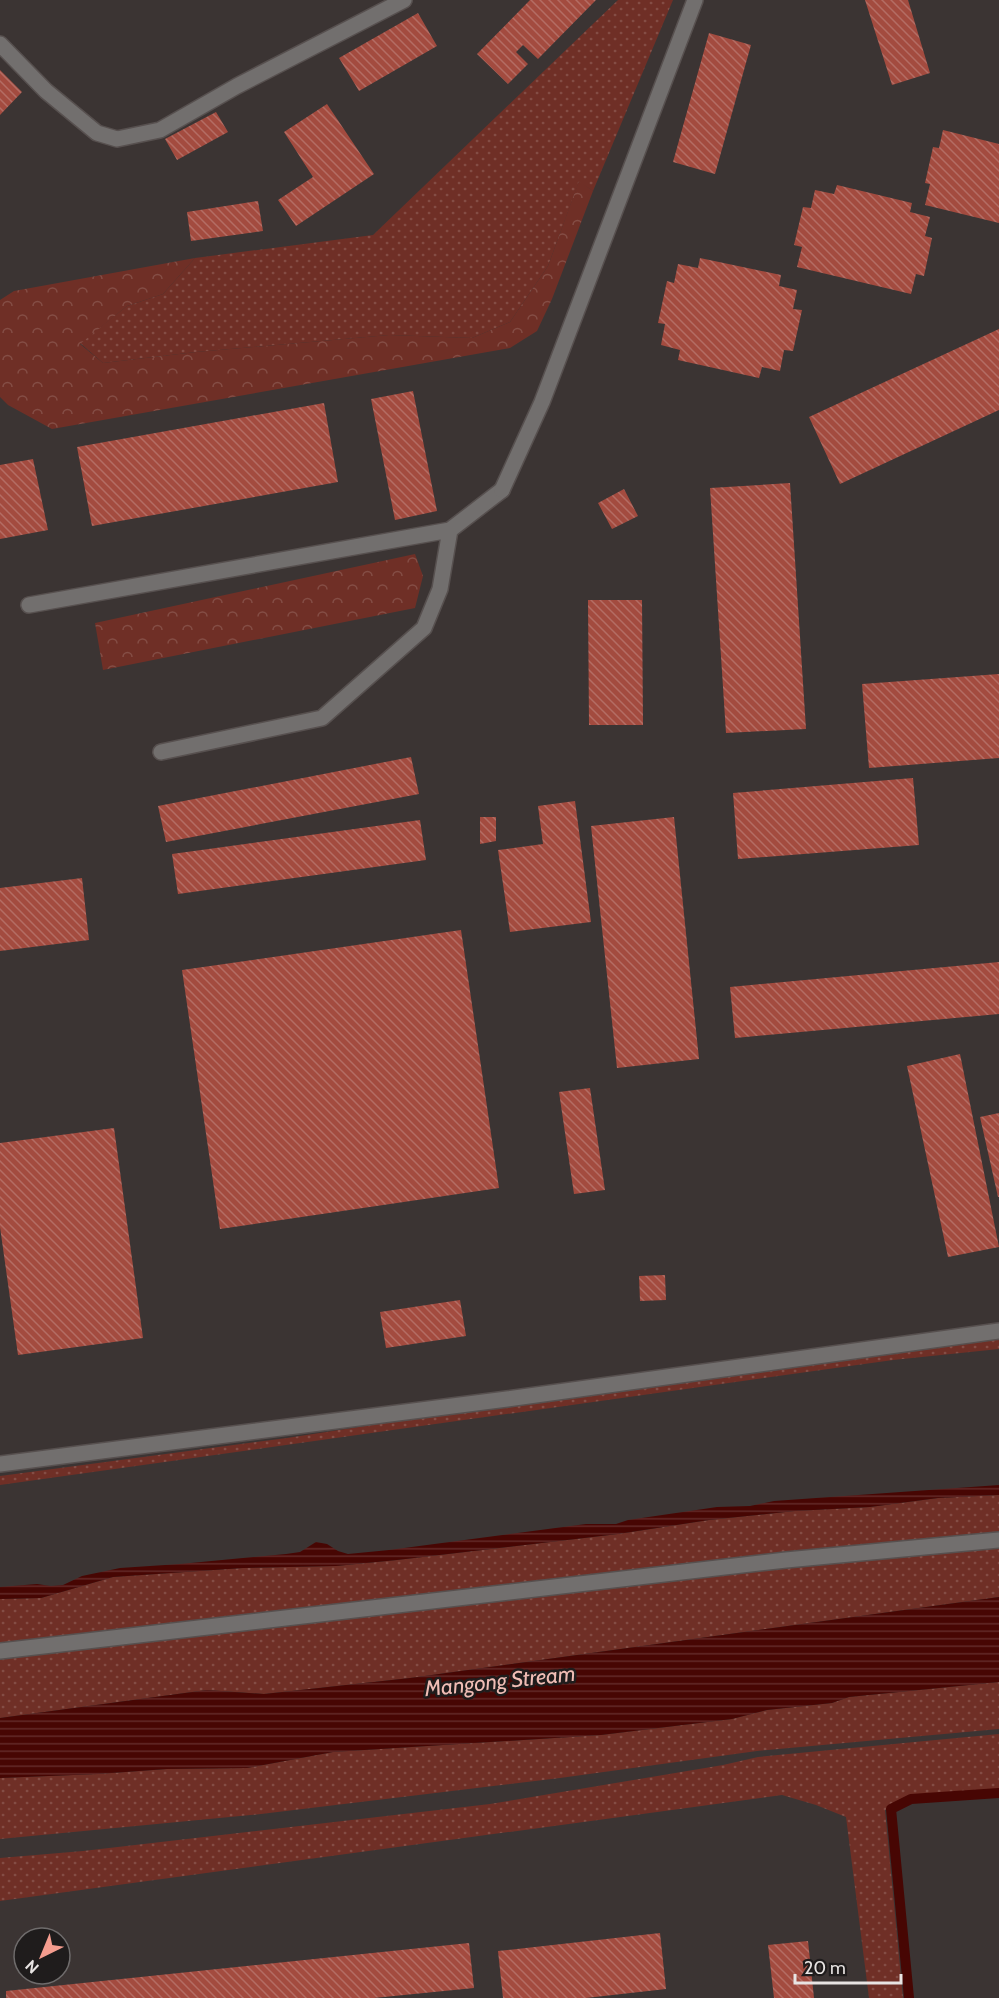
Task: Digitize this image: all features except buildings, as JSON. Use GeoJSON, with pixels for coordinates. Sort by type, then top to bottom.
{"type":"FeatureCollection","features":[{"type":"Feature","properties":{"kind":"street"},"geometry":{"type":"LineString","coordinates":[[0,44],[46,91],[97,133],[117,139],[160,129],[237,86],[404,0]]}},
{"type":"Feature","properties":{"kind":"street"},"geometry":{"type":"LineString","coordinates":[[29,605],[450,530],[502,490],[542,402],[695,0]]}},
{"type":"Feature","properties":{"kind":"street"},"geometry":{"type":"LineString","coordinates":[[161,752],[322,718],[424,628],[440,589],[450,530]]}},
{"type":"Feature","properties":{"kind":"street"},"geometry":{"type":"LineString","coordinates":[[0,1464],[507,1399],[999,1331]]}},
{"type":"Feature","properties":{"kind":"street"},"geometry":{"type":"LineString","coordinates":[[0,1651],[786,1560],[999,1540]]}},
{"type":"Feature","properties":{"kind":"green space"},"geometry":{"type":"Polygon","coordinates":[[[618,0],[673,0],[593,191],[579,182],[548,266],[510,322],[472,338],[389,335],[196,352],[103,363],[80,343],[127,306],[163,294],[195,258],[373,235],[618,0]]]}},
{"type":"Feature","properties":{"kind":"green space"},"geometry":{"type":"Polygon","coordinates":[[[579,181],[593,191],[552,299],[537,331],[510,348],[52,429],[8,405],[0,397],[0,300],[14,291],[195,258],[163,294],[127,306],[80,344],[103,363],[196,352],[389,335],[472,338],[510,322],[548,266],[579,181]]]}},
{"type":"Feature","properties":{"kind":"green space"},"geometry":{"type":"Polygon","coordinates":[[[415,554],[423,576],[415,608],[103,670],[95,623],[415,554]]]}},
{"type":"Feature","properties":{"kind":"green space"},"geometry":{"type":"Polygon","coordinates":[[[999,1339],[999,1349],[893,1360],[0,1485],[0,1476],[999,1339]]]}},
{"type":"Feature","properties":{"kind":"green space"},"geometry":{"type":"Polygon","coordinates":[[[999,1495],[999,1535],[0,1646],[0,1599],[41,1598],[113,1577],[243,1568],[336,1566],[618,1534],[709,1520],[795,1511],[870,1507],[938,1498],[999,1495]]]}},
{"type":"Feature","properties":{"kind":"green space"},"geometry":{"type":"Polygon","coordinates":[[[999,1542],[999,1597],[410,1678],[264,1694],[207,1690],[0,1718],[0,1657],[999,1542]]]}},
{"type":"Feature","properties":{"kind":"green space"},"geometry":{"type":"Polygon","coordinates":[[[999,1682],[999,1729],[757,1751],[560,1778],[261,1814],[0,1839],[0,1778],[167,1769],[247,1768],[333,1752],[601,1735],[732,1719],[767,1710],[832,1703],[849,1697],[999,1682]]]}},
{"type":"Feature","properties":{"kind":"green space"},"geometry":{"type":"Polygon","coordinates":[[[999,1734],[999,1789],[914,1795],[885,1810],[903,1998],[869,1998],[846,1817],[782,1795],[0,1901],[0,1858],[83,1851],[490,1804],[723,1765],[758,1757],[999,1734]]]}},
{"type":"Feature","properties":{"kind":"water"},"geometry":{"type":"Polygon","coordinates":[[[999,1485],[999,1495],[938,1498],[870,1507],[795,1511],[709,1520],[618,1534],[336,1566],[243,1568],[113,1577],[41,1598],[0,1599],[0,1587],[37,1584],[63,1585],[82,1576],[120,1568],[286,1554],[300,1552],[316,1542],[327,1544],[348,1554],[586,1524],[616,1524],[628,1520],[717,1507],[999,1485]]]}},
{"type":"Feature","properties":{"kind":"water","name":"Mangong Stream"},"geometry":{"type":"Polygon","coordinates":[[[999,1597],[999,1682],[849,1697],[832,1703],[767,1710],[732,1719],[601,1735],[333,1752],[247,1768],[167,1769],[0,1778],[0,1718],[207,1690],[264,1694],[410,1678],[999,1597]]]}},
{"type":"Feature","properties":{"kind":"waterway"},"geometry":{"type":"LineString","coordinates":[[909,1998],[891,1809],[911,1799],[999,1793]]}}]}
